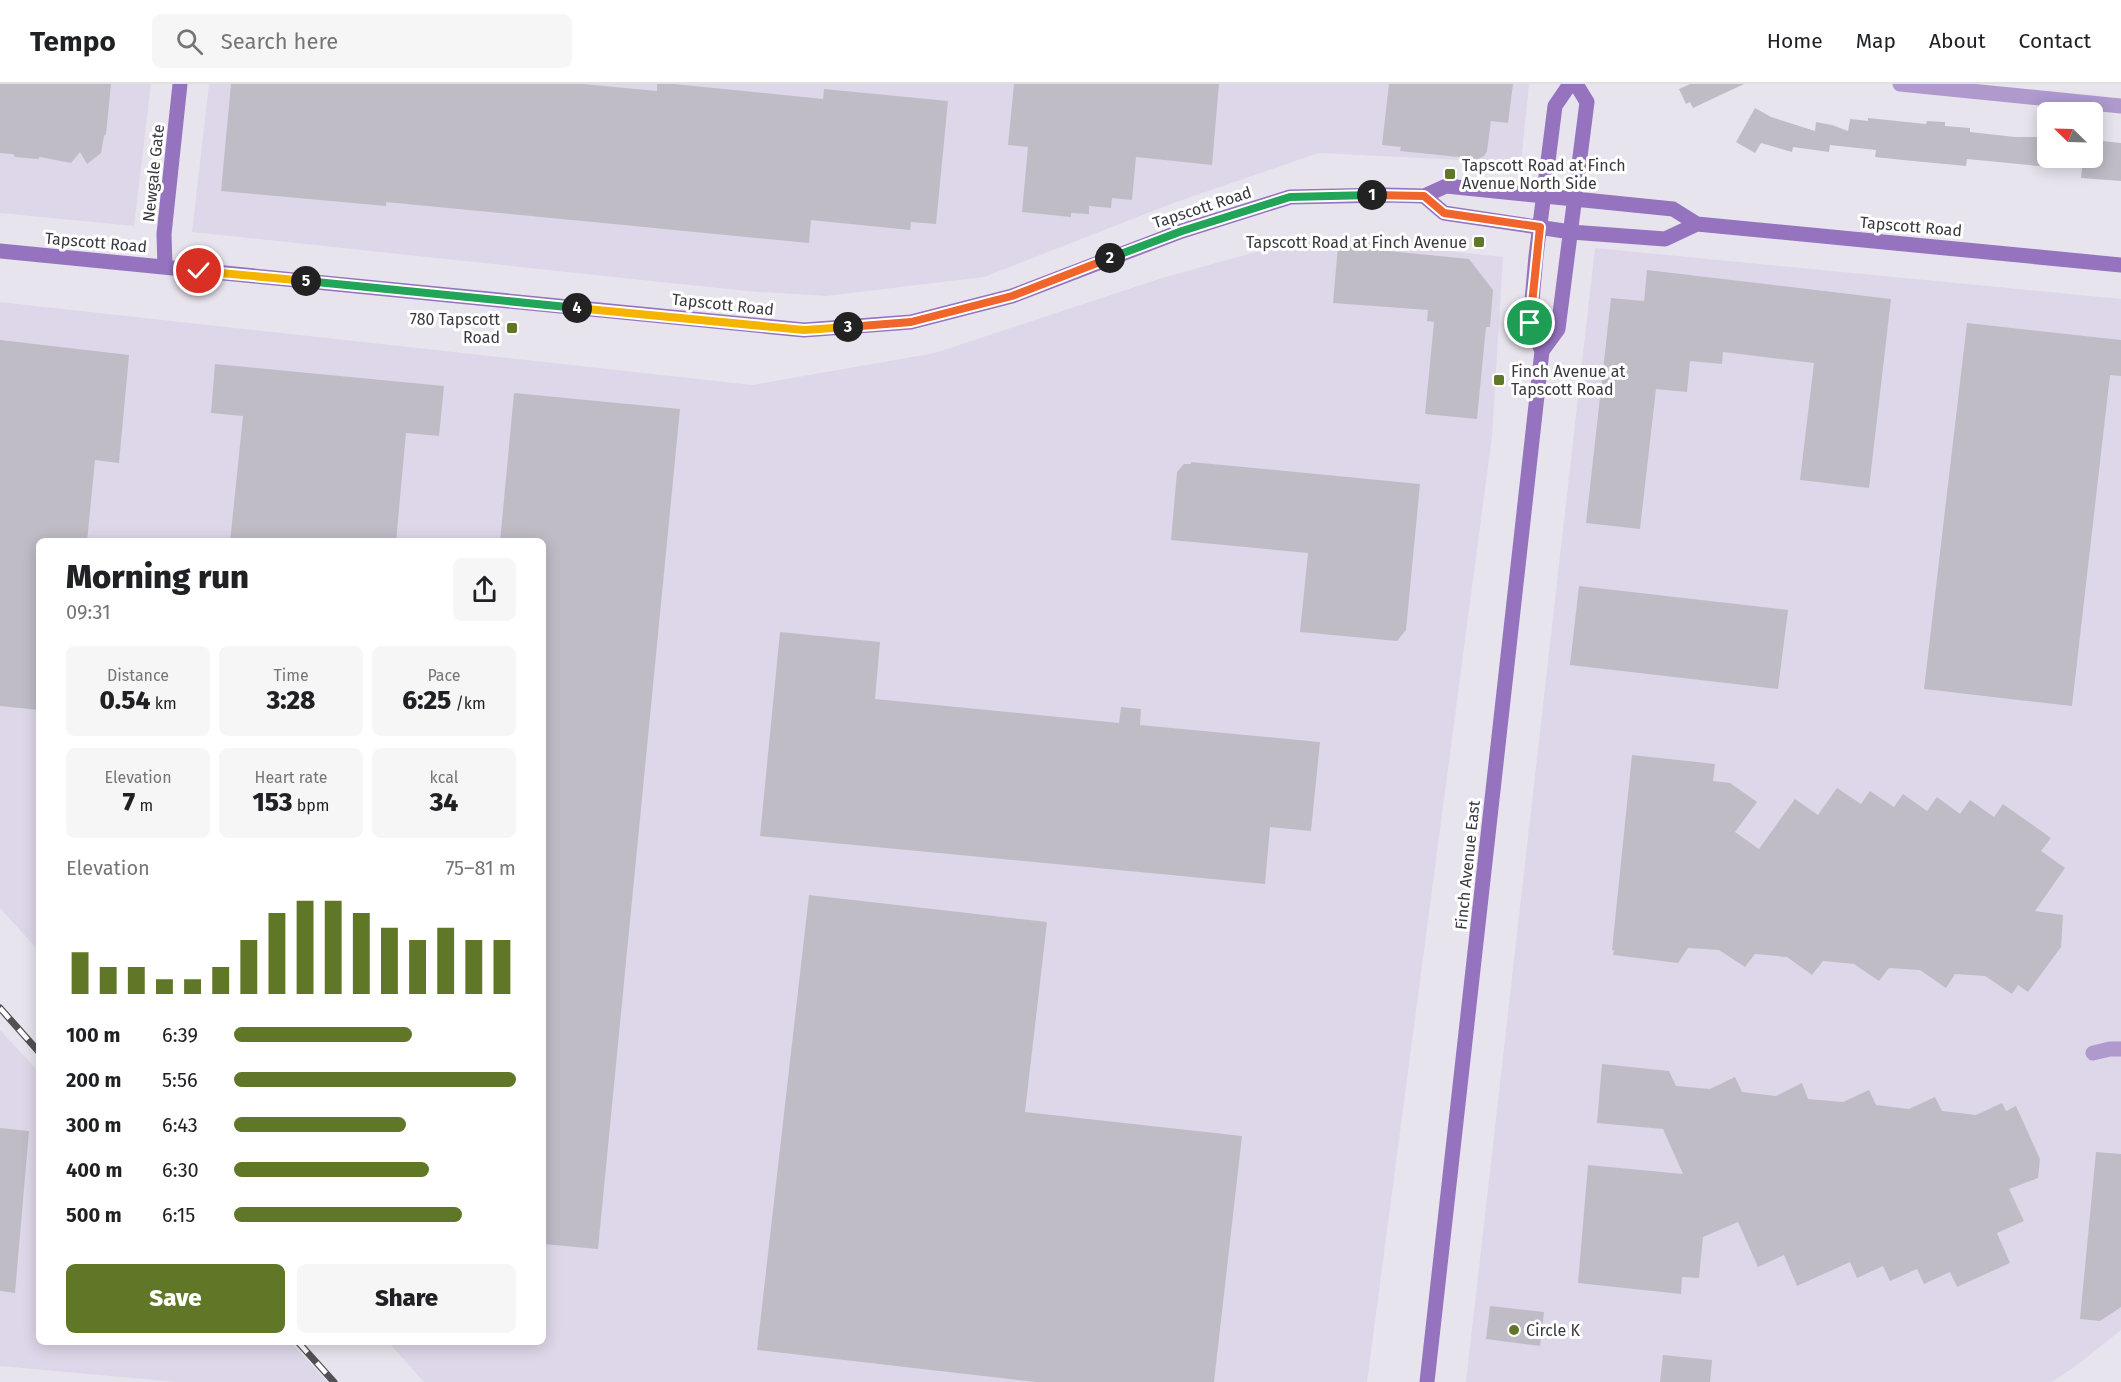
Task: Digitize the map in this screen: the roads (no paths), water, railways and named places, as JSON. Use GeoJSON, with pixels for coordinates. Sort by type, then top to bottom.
{"type":"FeatureCollection","features":[{"type":"Feature","properties":{"kind":"street","name":"Newgale Gate"},"geometry":{"type":"LineString","coordinates":[[165,267],[164,234],[180,84]]}},
{"type":"Feature","properties":{"kind":"street","name":"Finch Avenue East"},"geometry":{"type":"LineString","coordinates":[[1542,351],[1530,323],[1540,227],[1555,106],[1570,84]]}},
{"type":"Feature","properties":{"kind":"street","name":"Finch Avenue East"},"geometry":{"type":"LineString","coordinates":[[1426,1382],[1542,351],[1558,329],[1587,102],[1576,84]]}},
{"type":"Feature","properties":{"kind":"street"},"geometry":{"type":"LineString","coordinates":[[1900,84],[2121,106]]}},
{"type":"Feature","properties":{"kind":"street","name":"Tapscott Road"},"geometry":{"type":"LineString","coordinates":[[0,251],[804,330],[911,322],[1012,296],[1182,231],[1290,197],[1424,196],[1446,186],[1673,209],[1697,224],[2121,265]]}},
{"type":"Feature","properties":{"kind":"street","name":"Tapscott Road"},"geometry":{"type":"LineString","coordinates":[[1424,196],[1444,213],[1571,232],[1665,238],[1697,224]]}},
{"type":"Feature","properties":{"kind":"street"},"geometry":{"type":"LineString","coordinates":[[2093,1053],[2121,1049]]}},
{"type":"Feature","properties":{"kind":"railway"},"geometry":{"type":"LineString","coordinates":[[0,1008],[36,1049]]}},
{"type":"Feature","properties":{"kind":"railway"},"geometry":{"type":"LineString","coordinates":[[301,1345],[334,1382]]}},
{"type":"Feature","properties":{"kind":"place","name":"Tapscott Road at Finch Avenue North Side"},"geometry":{"type":"Point","coordinates":[1450,174]}},
{"type":"Feature","properties":{"kind":"place","name":"Tapscott Road at Finch Avenue"},"geometry":{"type":"Point","coordinates":[1479,242]}},
{"type":"Feature","properties":{"kind":"place","name":"780 Tapscott Road"},"geometry":{"type":"Point","coordinates":[512,328]}},
{"type":"Feature","properties":{"kind":"place","name":"Finch Avenue at Tapscott Road"},"geometry":{"type":"Point","coordinates":[1499,380]}},
{"type":"Feature","properties":{"kind":"place","name":"Circle K"},"geometry":{"type":"Point","coordinates":[1514,1330]}}]}
